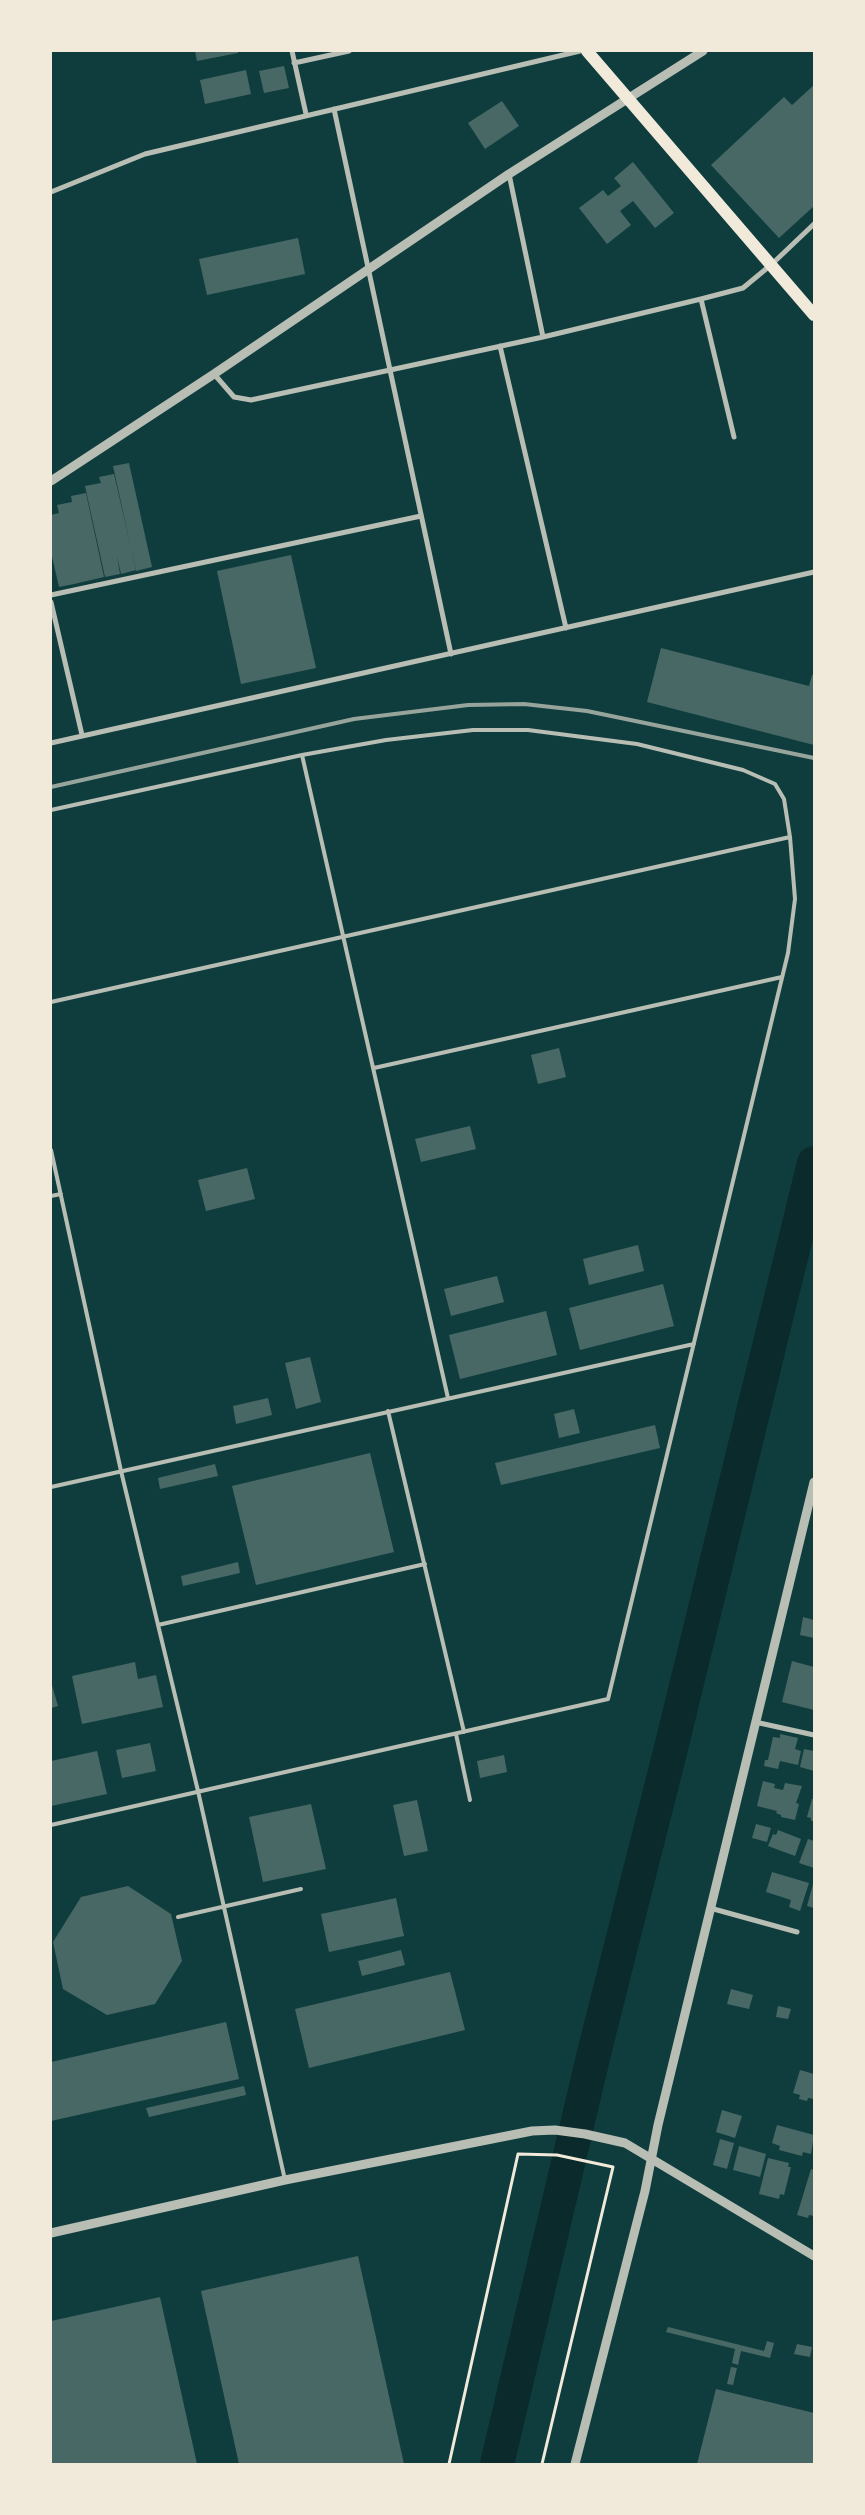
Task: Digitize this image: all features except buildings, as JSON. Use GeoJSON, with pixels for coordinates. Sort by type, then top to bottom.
{"type":"FeatureCollection","features":[{"type":"Feature","properties":{"kind":"main road"},"geometry":{"type":"LineString","coordinates":[[587,51],[814,315]]}},
{"type":"Feature","properties":{"kind":"street"},"geometry":{"type":"LineString","coordinates":[[292,51],[306,114]]}},
{"type":"Feature","properties":{"kind":"street"},"geometry":{"type":"LineString","coordinates":[[294,63],[349,51]]}},
{"type":"Feature","properties":{"kind":"street"},"geometry":{"type":"LineString","coordinates":[[51,192],[145,154],[306,114],[580,51]]}},
{"type":"Feature","properties":{"kind":"street"},"geometry":{"type":"LineString","coordinates":[[51,481],[214,374],[509,174],[627,97],[703,51]]}},
{"type":"Feature","properties":{"kind":"street"},"geometry":{"type":"LineString","coordinates":[[334,109],[451,654]]}},
{"type":"Feature","properties":{"kind":"street"},"geometry":{"type":"LineString","coordinates":[[509,174],[543,337]]}},
{"type":"Feature","properties":{"kind":"street"},"geometry":{"type":"LineString","coordinates":[[214,374],[234,397],[251,400],[543,337],[702,299],[743,288],[772,264],[814,224]]}},
{"type":"Feature","properties":{"kind":"street"},"geometry":{"type":"LineString","coordinates":[[702,299],[734,437]]}},
{"type":"Feature","properties":{"kind":"street"},"geometry":{"type":"LineString","coordinates":[[500,346],[566,628]]}},
{"type":"Feature","properties":{"kind":"street"},"geometry":{"type":"LineString","coordinates":[[51,595],[422,516]]}},
{"type":"Feature","properties":{"kind":"street"},"geometry":{"type":"LineString","coordinates":[[51,743],[814,572]]}},
{"type":"Feature","properties":{"kind":"street"},"geometry":{"type":"LineString","coordinates":[[51,602],[82,736]]}},
{"type":"Feature","properties":{"kind":"street"},"geometry":{"type":"LineString","coordinates":[[575,2464],[651,2159],[814,1482]]}},
{"type":"Feature","properties":{"kind":"street"},"geometry":{"type":"LineString","coordinates":[[755,1722],[814,1735]]}},
{"type":"Feature","properties":{"kind":"street"},"geometry":{"type":"LineString","coordinates":[[710,1908],[797,1932]]}},
{"type":"Feature","properties":{"kind":"street"},"geometry":{"type":"LineString","coordinates":[[51,2233],[285,2180],[532,2131],[555,2130],[625,2143],[814,2256]]}},
{"type":"Feature","properties":{"kind":"lane"},"geometry":{"type":"LineString","coordinates":[[51,810],[302,755],[386,740],[473,730],[528,730],[637,744],[743,770],[775,784],[784,799],[790,838],[795,899],[788,953],[608,1699],[51,1825]]}},
{"type":"Feature","properties":{"kind":"lane"},"geometry":{"type":"LineString","coordinates":[[302,755],[342,939],[374,1068],[448,1398]]}},
{"type":"Feature","properties":{"kind":"lane"},"geometry":{"type":"LineString","coordinates":[[51,1002],[342,939],[790,838]]}},
{"type":"Feature","properties":{"kind":"lane"},"geometry":{"type":"LineString","coordinates":[[374,1068],[782,977]]}},
{"type":"Feature","properties":{"kind":"lane"},"geometry":{"type":"LineString","coordinates":[[51,1150],[121,1472],[198,1791],[285,2180]]}},
{"type":"Feature","properties":{"kind":"lane"},"geometry":{"type":"LineString","coordinates":[[51,1196],[61,1194]]}},
{"type":"Feature","properties":{"kind":"lane"},"geometry":{"type":"LineString","coordinates":[[51,1487],[694,1344]]}},
{"type":"Feature","properties":{"kind":"lane"},"geometry":{"type":"LineString","coordinates":[[388,1411],[464,1732]]}},
{"type":"Feature","properties":{"kind":"lane"},"geometry":{"type":"LineString","coordinates":[[158,1625],[425,1564]]}},
{"type":"Feature","properties":{"kind":"lane"},"geometry":{"type":"LineString","coordinates":[[456,1734],[470,1800]]}},
{"type":"Feature","properties":{"kind":"lane"},"geometry":{"type":"LineString","coordinates":[[178,1917],[301,1889]]}},
{"type":"Feature","properties":{"kind":"path"},"geometry":{"type":"LineString","coordinates":[[449,2464],[518,2154],[557,2155],[613,2167],[542,2464]]}},
{"type":"Feature","properties":{"kind":"waterway"},"geometry":{"type":"LineString","coordinates":[[497,2464],[595,2049],[671,1748],[814,1163]]}},
{"type":"Feature","properties":{"kind":"railway"},"geometry":{"type":"LineString","coordinates":[[51,787],[354,719],[468,705],[524,704],[587,711],[814,758]]}}]}
